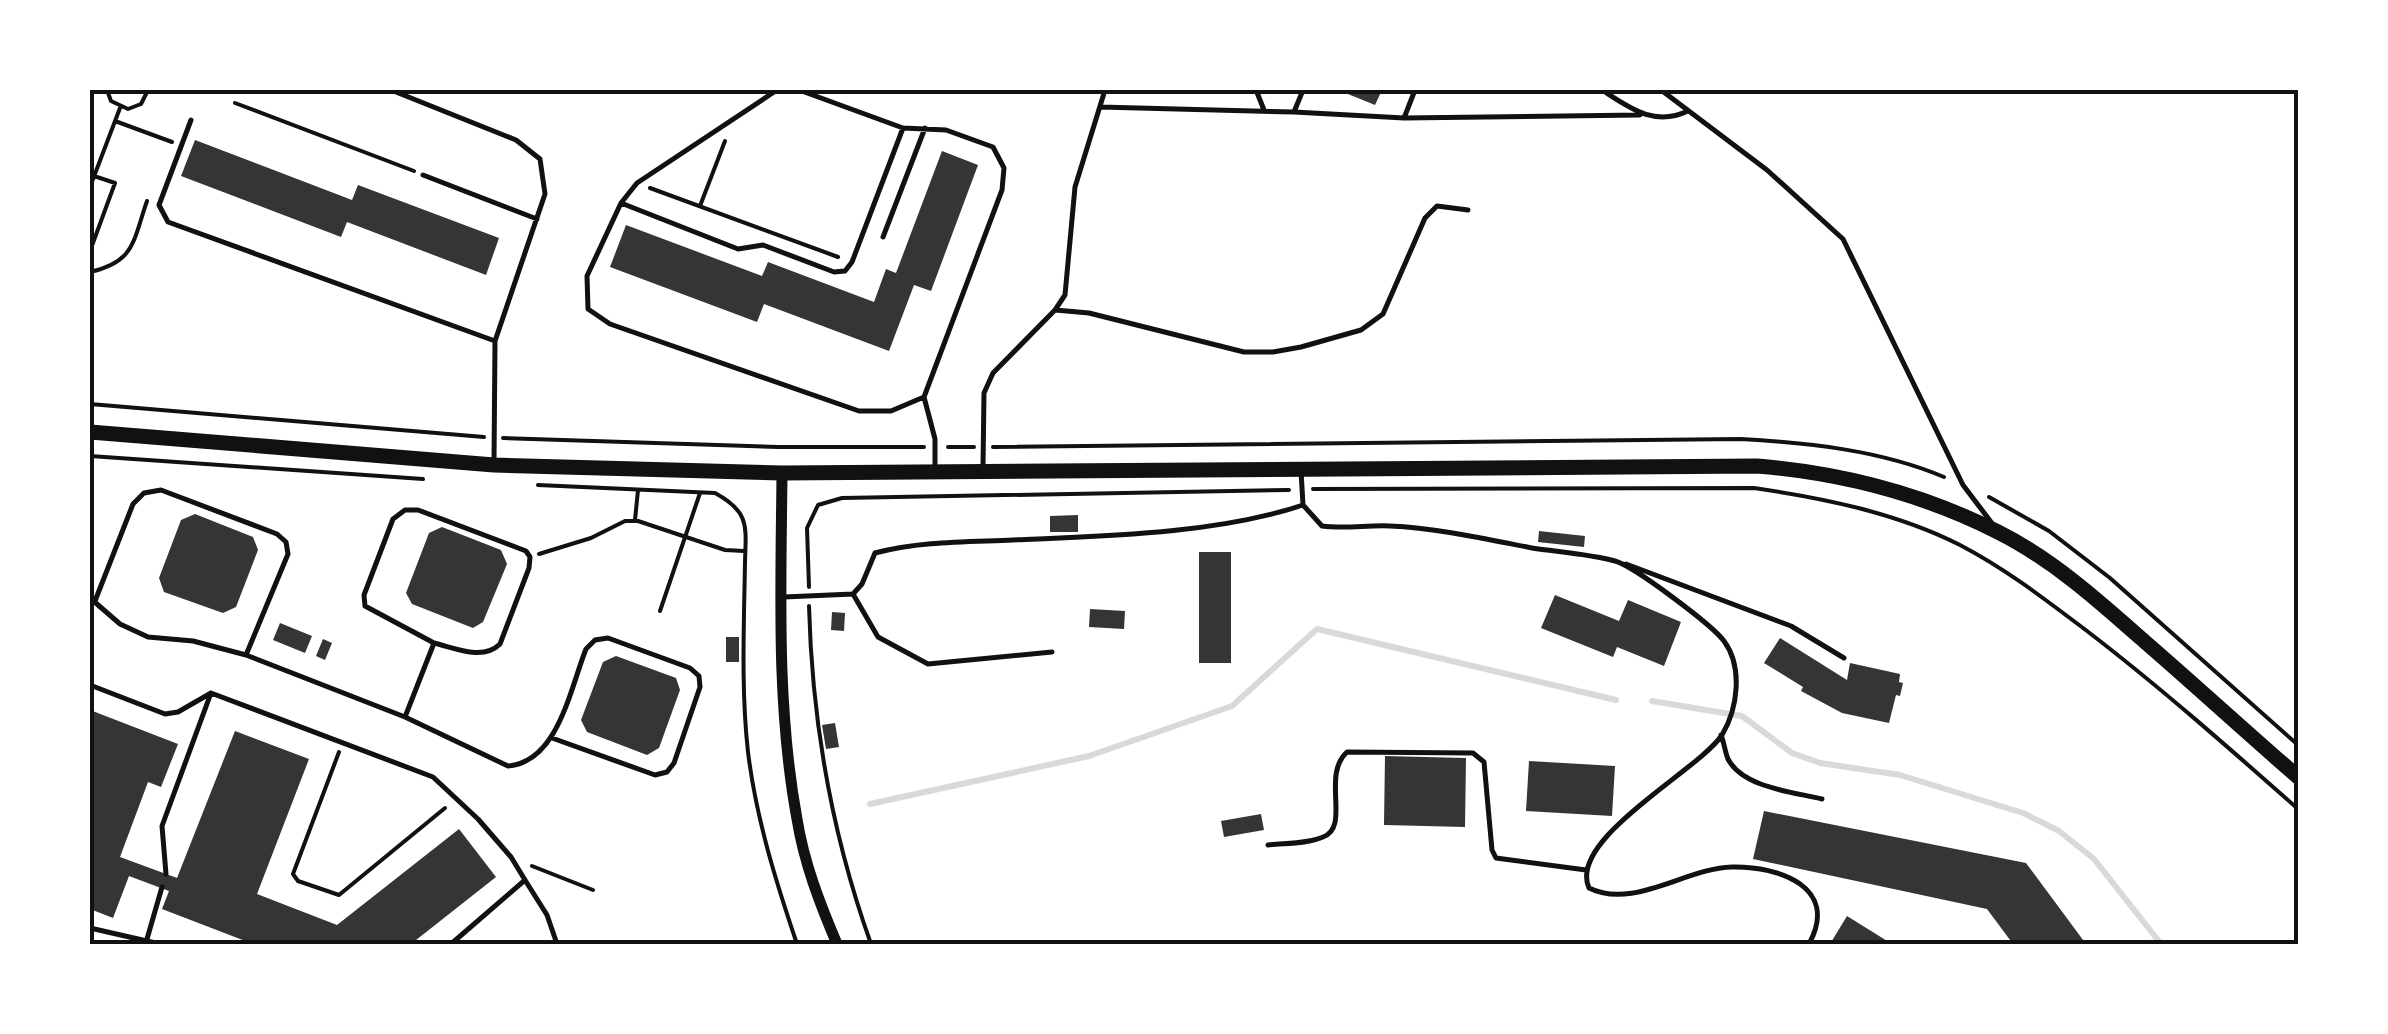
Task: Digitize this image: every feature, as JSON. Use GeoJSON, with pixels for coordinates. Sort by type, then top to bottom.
{"type":"FeatureCollection","features":[{"type":"Feature","properties":{"kind":"main road"},"geometry":{"type":"LineString","coordinates":[[90,432],[494,466],[782,472],[1757,466],[1821,471],[1914,495],[1998,532],[2042,558],[2095,598],[2298,777]]}},
{"type":"Feature","properties":{"kind":"street"},"geometry":{"type":"LineString","coordinates":[[782,472],[782,692],[796,820],[814,890],[837,944]]}},
{"type":"Feature","properties":{"kind":"lane"},"geometry":{"type":"LineString","coordinates":[[391,90],[516,140],[540,159],[545,194],[495,341],[494,466]]}},
{"type":"Feature","properties":{"kind":"lane"},"geometry":{"type":"LineString","coordinates":[[777,90],[637,184],[622,203],[587,276],[588,309],[610,324],[859,411],[891,411],[924,397]]}},
{"type":"Feature","properties":{"kind":"lane"},"geometry":{"type":"LineString","coordinates":[[799,90],[902,128],[946,130],[992,147],[1004,168],[1002,190],[924,397],[935,439],[935,470]]}},
{"type":"Feature","properties":{"kind":"lane"},"geometry":{"type":"LineString","coordinates":[[983,469],[984,392],[993,373],[1065,296],[1076,187],[1105,90]]}},
{"type":"Feature","properties":{"kind":"lane"},"geometry":{"type":"LineString","coordinates":[[1256,90],[1264,110]]}},
{"type":"Feature","properties":{"kind":"lane"},"geometry":{"type":"LineString","coordinates":[[1294,112],[1303,90]]}},
{"type":"Feature","properties":{"kind":"lane"},"geometry":{"type":"LineString","coordinates":[[1404,118],[1415,90]]}},
{"type":"Feature","properties":{"kind":"lane"},"geometry":{"type":"LineString","coordinates":[[1602,90],[1640,115]]}},
{"type":"Feature","properties":{"kind":"lane"},"geometry":{"type":"LineString","coordinates":[[1661,90],[1767,170],[1843,239],[1964,485],[1998,532]]}},
{"type":"Feature","properties":{"kind":"lane"},"geometry":{"type":"LineString","coordinates":[[1100,107],[1404,118],[1662,118],[1688,110]]}},
{"type":"Feature","properties":{"kind":"lane"},"geometry":{"type":"LineString","coordinates":[[191,120],[159,205],[168,222],[495,341]]}},
{"type":"Feature","properties":{"kind":"lane"},"geometry":{"type":"LineString","coordinates":[[622,203],[738,249],[764,245],[834,272],[845,271],[852,262],[902,128]]}},
{"type":"Feature","properties":{"kind":"lane"},"geometry":{"type":"LineString","coordinates":[[884,237],[924,128]]}},
{"type":"Feature","properties":{"kind":"lane"},"geometry":{"type":"LineString","coordinates":[[424,174],[536,219]]}},
{"type":"Feature","properties":{"kind":"lane"},"geometry":{"type":"LineString","coordinates":[[1055,310],[1089,313],[1244,352],[1301,347],[1361,330],[1383,314],[1425,218],[1437,206],[1468,210]]}},
{"type":"Feature","properties":{"kind":"lane"},"geometry":{"type":"LineString","coordinates":[[1301,468],[1303,505],[1322,526],[1408,528],[1618,561],[1791,626],[1844,658]]}},
{"type":"Feature","properties":{"kind":"lane"},"geometry":{"type":"LineString","coordinates":[[246,655],[288,554],[286,542],[277,534],[161,490],[144,493],[133,504],[92,600],[120,624],[148,637],[193,641],[246,655],[406,717],[508,766],[526,765],[552,738],[586,649],[596,640],[608,638],[690,668],[699,676],[700,687],[674,764],[666,772],[655,775],[552,738]]}},
{"type":"Feature","properties":{"kind":"lane"},"geometry":{"type":"LineString","coordinates":[[781,598],[853,594],[862,584],[875,553],[905,545],[1087,537],[1234,522],[1303,505]]}},
{"type":"Feature","properties":{"kind":"lane"},"geometry":{"type":"LineString","coordinates":[[418,510],[522,548],[530,557],[530,568],[498,647],[483,654],[434,643],[368,610],[363,601],[393,519],[418,510]]}},
{"type":"Feature","properties":{"kind":"lane"},"geometry":{"type":"LineString","coordinates":[[1618,561],[1706,623],[1726,643],[1736,670],[1736,698],[1722,735],[1636,806],[1590,856],[1586,870],[1589,888],[1602,894],[1640,891],[1731,866],[1799,880],[1814,896],[1819,909],[1810,944]]}},
{"type":"Feature","properties":{"kind":"lane"},"geometry":{"type":"LineString","coordinates":[[853,594],[878,637],[928,664],[1052,652]]}},
{"type":"Feature","properties":{"kind":"lane"},"geometry":{"type":"LineString","coordinates":[[406,717],[434,643]]}},
{"type":"Feature","properties":{"kind":"lane"},"geometry":{"type":"LineString","coordinates":[[90,684],[165,714],[178,712],[196,698],[211,693],[433,777],[458,797],[510,857],[546,915],[557,944]]}},
{"type":"Feature","properties":{"kind":"lane"},"geometry":{"type":"LineString","coordinates":[[166,874],[162,826],[211,693]]}},
{"type":"Feature","properties":{"kind":"lane"},"geometry":{"type":"LineString","coordinates":[[1722,735],[1729,761],[1747,776],[1762,784],[1822,799]]}},
{"type":"Feature","properties":{"kind":"lane"},"geometry":{"type":"LineString","coordinates":[[1268,844],[1322,838],[1332,832],[1336,822],[1335,770],[1338,760],[1347,752],[1473,753],[1484,762],[1496,858],[1586,870]]}},
{"type":"Feature","properties":{"kind":"lane"},"geometry":{"type":"LineString","coordinates":[[451,944],[524,880]]}},
{"type":"Feature","properties":{"kind":"lane"},"geometry":{"type":"LineString","coordinates":[[147,939],[162,888]]}},
{"type":"Feature","properties":{"kind":"lane"},"geometry":{"type":"LineString","coordinates":[[90,928],[102,934],[160,944]]}},
{"type":"Feature","properties":{"kind":"path"},"geometry":{"type":"LineString","coordinates":[[107,90],[111,101],[128,109],[141,104],[148,90]]}},
{"type":"Feature","properties":{"kind":"path"},"geometry":{"type":"LineString","coordinates":[[235,103],[424,174]]}},
{"type":"Feature","properties":{"kind":"path"},"geometry":{"type":"LineString","coordinates":[[90,187],[120,108]]}},
{"type":"Feature","properties":{"kind":"path"},"geometry":{"type":"LineString","coordinates":[[700,206],[733,117]]}},
{"type":"Feature","properties":{"kind":"path"},"geometry":{"type":"LineString","coordinates":[[115,121],[181,146]]}},
{"type":"Feature","properties":{"kind":"path"},"geometry":{"type":"LineString","coordinates":[[90,251],[115,184],[94,176]]}},
{"type":"Feature","properties":{"kind":"path"},"geometry":{"type":"LineString","coordinates":[[637,184],[852,262]]}},
{"type":"Feature","properties":{"kind":"path"},"geometry":{"type":"LineString","coordinates":[[90,272],[113,267],[125,258],[150,192]]}},
{"type":"Feature","properties":{"kind":"path"},"geometry":{"type":"LineString","coordinates":[[90,226],[98,229]]}},
{"type":"Feature","properties":{"kind":"path"},"geometry":{"type":"LineString","coordinates":[[871,944],[832,814],[810,650],[807,528],[818,506],[842,498],[1302,489],[1754,488],[1819,498],[1906,523],[1958,544],[2018,578],[2158,686],[2298,809]]}},
{"type":"Feature","properties":{"kind":"path"},"geometry":{"type":"LineString","coordinates":[[634,521],[638,490]]}},
{"type":"Feature","properties":{"kind":"path"},"geometry":{"type":"LineString","coordinates":[[660,611],[700,492]]}},
{"type":"Feature","properties":{"kind":"path"},"geometry":{"type":"LineString","coordinates":[[715,493],[732,502],[746,522],[744,666],[748,750],[776,882],[797,944]]}},
{"type":"Feature","properties":{"kind":"path"},"geometry":{"type":"LineString","coordinates":[[530,557],[590,538],[625,521],[724,550],[746,551]]}},
{"type":"Feature","properties":{"kind":"path"},"geometry":{"type":"LineString","coordinates":[[342,743],[292,874],[298,881],[339,895],[458,797]]}},
{"type":"Feature","properties":{"kind":"path"},"geometry":{"type":"LineString","coordinates":[[510,857],[593,890]]}},
{"type":"Feature","properties":{"kind":"building"},"geometry":{"type":"Polygon","coordinates":[[[1338,90],[1382,90],[1375,105],[1338,90]]]}},
{"type":"Feature","properties":{"kind":"building"},"geometry":{"type":"Polygon","coordinates":[[[195,140],[352,200],[358,185],[499,238],[486,275],[347,222],[341,237],[181,176],[195,140]]]}},
{"type":"Feature","properties":{"kind":"building"},"geometry":{"type":"Polygon","coordinates":[[[942,151],[978,165],[931,291],[914,285],[889,351],[764,304],[757,322],[610,267],[626,225],[762,276],[768,262],[874,302],[886,269],[896,273],[942,151]]]}},
{"type":"Feature","properties":{"kind":"building"},"geometry":{"type":"Polygon","coordinates":[[[195,514],[253,537],[258,550],[236,607],[223,613],[164,592],[159,578],[181,520],[195,514]]]}},
{"type":"Feature","properties":{"kind":"building"},"geometry":{"type":"Polygon","coordinates":[[[1078,515],[1078,532],[1050,532],[1050,516],[1078,515]]]}},
{"type":"Feature","properties":{"kind":"building"},"geometry":{"type":"Polygon","coordinates":[[[442,527],[501,550],[507,564],[483,622],[473,628],[412,604],[406,593],[429,533],[442,527]]]}},
{"type":"Feature","properties":{"kind":"building"},"geometry":{"type":"Polygon","coordinates":[[[1539,531],[1585,536],[1584,547],[1538,542],[1539,531]]]}},
{"type":"Feature","properties":{"kind":"building"},"geometry":{"type":"Polygon","coordinates":[[[1199,552],[1231,552],[1231,663],[1199,663],[1199,552]]]}},
{"type":"Feature","properties":{"kind":"building"},"geometry":{"type":"Polygon","coordinates":[[[1555,595],[1619,621],[1628,600],[1681,622],[1664,666],[1617,647],[1613,657],[1541,628],[1555,595]]]}},
{"type":"Feature","properties":{"kind":"building"},"geometry":{"type":"Polygon","coordinates":[[[1090,609],[1125,611],[1124,629],[1089,627],[1090,609]]]}},
{"type":"Feature","properties":{"kind":"building"},"geometry":{"type":"Polygon","coordinates":[[[832,612],[845,613],[844,631],[831,630],[832,612]]]}},
{"type":"Feature","properties":{"kind":"building"},"geometry":{"type":"Polygon","coordinates":[[[280,623],[312,636],[305,653],[273,640],[280,623]]]}},
{"type":"Feature","properties":{"kind":"building"},"geometry":{"type":"Polygon","coordinates":[[[726,637],[739,637],[739,662],[726,662],[726,637]]]}},
{"type":"Feature","properties":{"kind":"building"},"geometry":{"type":"Polygon","coordinates":[[[1780,638],[1847,680],[1850,663],[1900,674],[1899,682],[1903,683],[1889,723],[1842,713],[1801,691],[1803,687],[1764,663],[1780,638]]]}},
{"type":"Feature","properties":{"kind":"building"},"geometry":{"type":"Polygon","coordinates":[[[323,639],[332,643],[325,660],[316,656],[323,639]]]}},
{"type":"Feature","properties":{"kind":"building"},"geometry":{"type":"Polygon","coordinates":[[[616,656],[676,678],[680,690],[659,748],[647,755],[587,732],[581,720],[603,662],[616,656]]]}},
{"type":"Feature","properties":{"kind":"building"},"geometry":{"type":"Polygon","coordinates":[[[90,710],[178,744],[161,787],[148,782],[120,857],[177,878],[235,731],[309,759],[257,894],[337,925],[459,829],[496,877],[411,944],[253,944],[162,909],[169,891],[129,876],[113,918],[90,909],[90,710]]]}},
{"type":"Feature","properties":{"kind":"building"},"geometry":{"type":"Polygon","coordinates":[[[835,723],[839,747],[826,749],[822,725],[835,723]]]}},
{"type":"Feature","properties":{"kind":"building"},"geometry":{"type":"Polygon","coordinates":[[[1385,756],[1466,758],[1465,827],[1384,825],[1385,756]]]}},
{"type":"Feature","properties":{"kind":"building"},"geometry":{"type":"Polygon","coordinates":[[[1529,761],[1615,766],[1612,816],[1526,811],[1529,761]]]}},
{"type":"Feature","properties":{"kind":"building"},"geometry":{"type":"Polygon","coordinates":[[[1764,811],[2026,863],[2086,944],[2013,944],[1987,909],[1753,859],[1764,811]]]}},
{"type":"Feature","properties":{"kind":"building"},"geometry":{"type":"Polygon","coordinates":[[[1261,814],[1264,830],[1224,837],[1221,821],[1261,814]]]}},
{"type":"Feature","properties":{"kind":"building"},"geometry":{"type":"Polygon","coordinates":[[[1847,916],[1892,944],[1830,944],[1847,916]]]}},
{"type":"Feature","properties":{"kind":"waterway"},"geometry":{"type":"LineString","coordinates":[[870,804],[1089,756],[1232,706],[1317,629],[1616,700]]}},
{"type":"Feature","properties":{"kind":"waterway"},"geometry":{"type":"LineString","coordinates":[[1652,701],[1742,716],[1792,753],[1820,763],[1900,775],[2023,813],[2059,831],[2094,859],[2161,944]]}}]}
